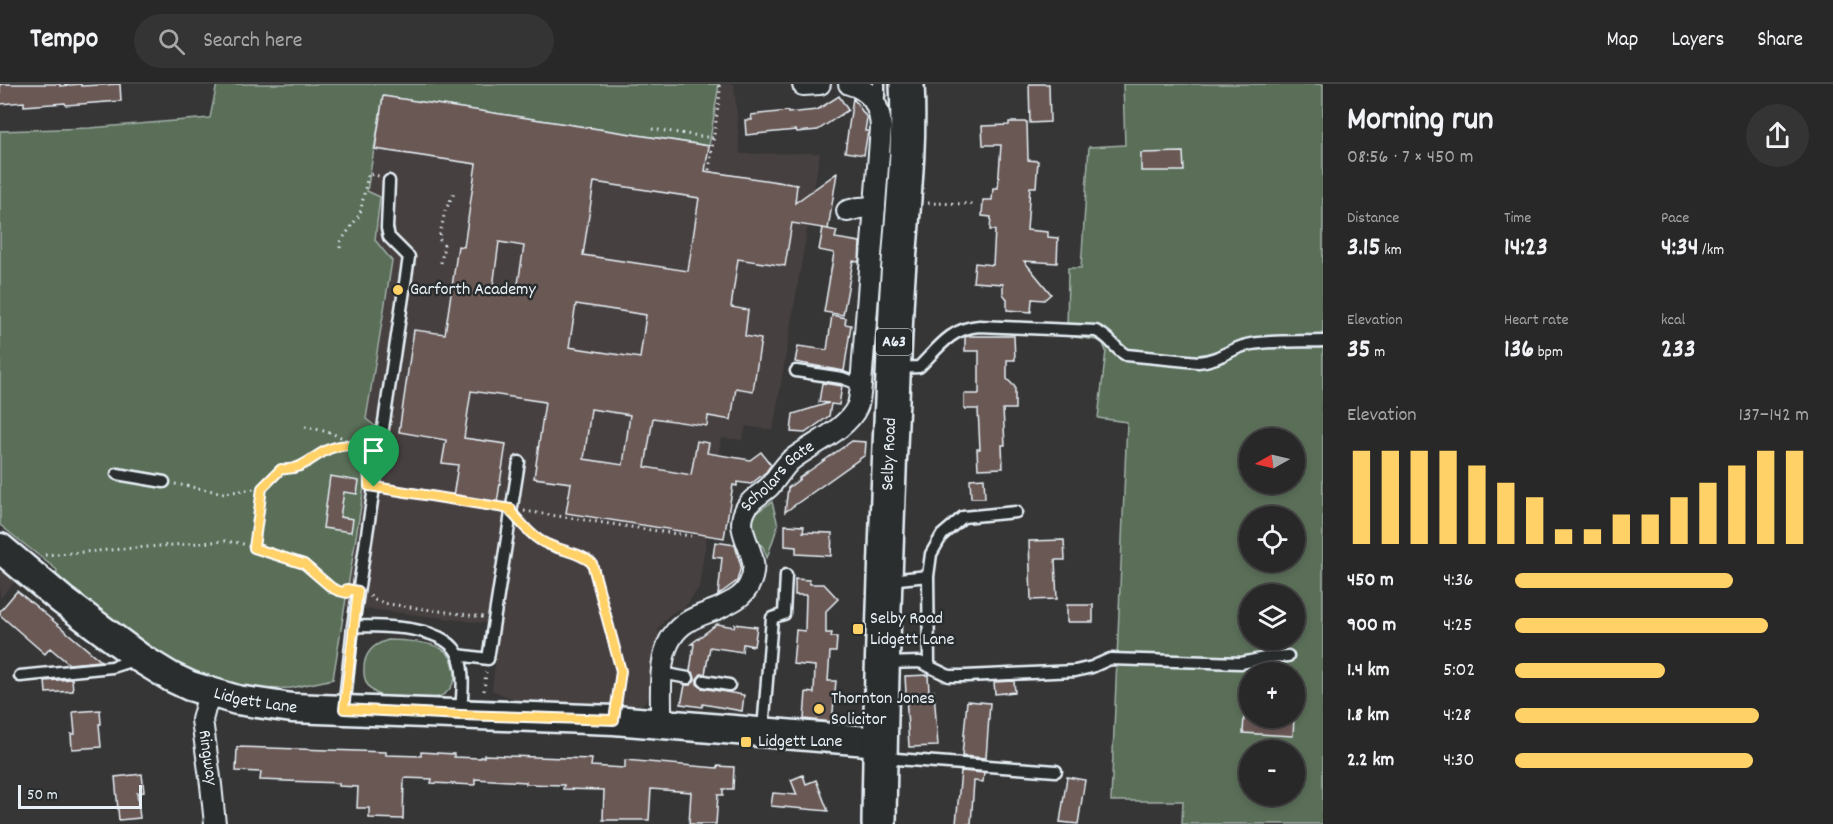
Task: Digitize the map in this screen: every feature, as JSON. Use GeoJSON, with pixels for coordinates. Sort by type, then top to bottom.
{"type":"FeatureCollection","features":[{"type":"Feature","properties":{"kind":"highway","name":"Selby Road"},"geometry":{"type":"LineString","coordinates":[[879,824],[882,664],[893,368],[889,205],[907,139],[907,84]]}},
{"type":"Feature","properties":{"kind":"main road","name":"Lidgett Lane"},"geometry":{"type":"LineString","coordinates":[[0,548],[55,594],[140,658],[171,677],[209,693],[237,700],[292,708],[661,723],[763,732],[880,750]]}},
{"type":"Feature","properties":{"kind":"street","name":"Scholars Gate"},"geometry":{"type":"LineString","coordinates":[[661,723],[663,658],[667,647],[679,628],[688,621],[739,598],[748,588],[753,576],[755,564],[752,551],[742,531],[742,520],[750,501],[770,485],[790,462],[837,429],[857,406],[889,205],[878,94],[868,93],[849,84]]}},
{"type":"Feature","properties":{"kind":"street"},"geometry":{"type":"LineString","coordinates":[[847,211],[889,205]]}},
{"type":"Feature","properties":{"kind":"street","name":"Ringway"},"geometry":{"type":"LineString","coordinates":[[209,693],[202,720],[215,824]]}},
{"type":"Feature","properties":{"kind":"lane"},"geometry":{"type":"LineString","coordinates":[[344,709],[358,591],[409,257],[389,237],[387,228],[389,181]]}},
{"type":"Feature","properties":{"kind":"lane"},"geometry":{"type":"LineString","coordinates":[[893,368],[919,368],[949,337],[968,327],[979,326],[1096,331],[1111,340],[1126,355],[1198,362],[1210,361],[1243,346],[1323,341]]}},
{"type":"Feature","properties":{"kind":"lane"},"geometry":{"type":"LineString","coordinates":[[796,371],[842,378],[861,385]]}},
{"type":"Feature","properties":{"kind":"lane"},"geometry":{"type":"LineString","coordinates":[[458,655],[488,658],[519,462]]}},
{"type":"Feature","properties":{"kind":"lane"},"geometry":{"type":"LineString","coordinates":[[117,474],[164,482]]}},
{"type":"Feature","properties":{"kind":"lane"},"geometry":{"type":"LineString","coordinates":[[929,666],[927,576],[931,554],[942,535],[963,517],[1016,512]]}},
{"type":"Feature","properties":{"kind":"lane"},"geometry":{"type":"LineString","coordinates":[[763,732],[772,618],[784,614],[786,575]]}},
{"type":"Feature","properties":{"kind":"lane"},"geometry":{"type":"LineString","coordinates":[[886,580],[927,576]]}},
{"type":"Feature","properties":{"kind":"lane"},"geometry":{"type":"LineString","coordinates":[[353,626],[381,626],[432,633],[447,640],[458,655],[462,672],[461,715]]}},
{"type":"Feature","properties":{"kind":"lane"},"geometry":{"type":"LineString","coordinates":[[882,664],[920,662],[949,676],[966,676],[1075,670],[1092,667],[1110,659],[1241,663],[1288,656]]}},
{"type":"Feature","properties":{"kind":"lane"},"geometry":{"type":"LineString","coordinates":[[20,676],[112,667],[140,658]]}},
{"type":"Feature","properties":{"kind":"lane"},"geometry":{"type":"LineString","coordinates":[[662,673],[688,678]]}},
{"type":"Feature","properties":{"kind":"lane"},"geometry":{"type":"LineString","coordinates":[[704,681],[729,685]]}},
{"type":"Feature","properties":{"kind":"lane"},"geometry":{"type":"LineString","coordinates":[[880,750],[1056,771]]}},
{"type":"Feature","properties":{"kind":"path"},"geometry":{"type":"LineString","coordinates":[[709,170],[720,93],[719,84]]}},
{"type":"Feature","properties":{"kind":"path"},"geometry":{"type":"LineString","coordinates":[[652,129],[713,138]]}},
{"type":"Feature","properties":{"kind":"path"},"geometry":{"type":"LineString","coordinates":[[340,248],[341,241],[360,214],[368,174],[389,181]]}},
{"type":"Feature","properties":{"kind":"path"},"geometry":{"type":"LineString","coordinates":[[441,263],[444,245],[439,239],[445,212],[455,191]]}},
{"type":"Feature","properties":{"kind":"path"},"geometry":{"type":"LineString","coordinates":[[889,205],[974,204]]}},
{"type":"Feature","properties":{"kind":"path"},"geometry":{"type":"LineString","coordinates":[[305,427],[329,431],[358,448],[365,458],[369,473],[369,486],[511,510],[691,536]]}},
{"type":"Feature","properties":{"kind":"path"},"geometry":{"type":"LineString","coordinates":[[164,482],[224,494],[262,488],[281,469],[294,470],[329,449],[353,445]]}},
{"type":"Feature","properties":{"kind":"path"},"geometry":{"type":"LineString","coordinates":[[254,548],[262,488]]}},
{"type":"Feature","properties":{"kind":"path"},"geometry":{"type":"LineString","coordinates":[[511,510],[536,538],[546,544],[580,555],[592,563],[621,671],[614,720]]}},
{"type":"Feature","properties":{"kind":"path"},"geometry":{"type":"LineString","coordinates":[[42,556],[225,541],[240,543],[304,564],[339,591],[347,593],[347,589],[369,593],[369,596],[375,600],[388,604],[494,618]]}},
{"type":"Feature","properties":{"kind":"shaded area","name":"Garforth Academy"},"geometry":{"type":"Polygon","coordinates":[[[217,84],[734,84],[740,154],[820,153],[773,430],[746,426],[742,440],[721,438],[699,587],[683,610],[678,609],[668,616],[658,629],[661,642],[656,658],[652,661],[651,691],[647,700],[640,706],[632,708],[528,705],[492,690],[500,625],[345,606],[333,679],[291,688],[56,580],[57,570],[0,525],[0,131],[90,128],[210,118],[217,84]]]}},
{"type":"Feature","properties":{"kind":"shaded area"},"geometry":{"type":"Polygon","coordinates":[[[0,566],[16,580],[0,598],[0,566]]]}},
{"type":"Feature","properties":{"kind":"green space"},"geometry":{"type":"Polygon","coordinates":[[[217,84],[719,84],[709,146],[383,96],[367,191],[380,197],[375,240],[392,261],[366,419],[379,429],[375,451],[370,450],[333,679],[291,688],[259,689],[218,683],[189,672],[151,649],[56,580],[57,570],[0,525],[0,131],[90,128],[210,118],[217,84]]]}},
{"type":"Feature","properties":{"kind":"green space"},"geometry":{"type":"Polygon","coordinates":[[[1123,84],[1323,84],[1323,824],[1182,824],[1183,801],[1111,801],[1127,422],[1098,418],[1106,351],[1103,344],[1097,340],[1067,336],[1068,268],[1081,268],[1089,147],[1125,145],[1123,84]]]}},
{"type":"Feature","properties":{"kind":"green space"},"geometry":{"type":"Polygon","coordinates":[[[772,502],[778,525],[767,558],[763,547],[754,537],[751,524],[757,512],[772,502]]]}},
{"type":"Feature","properties":{"kind":"green space"},"geometry":{"type":"Polygon","coordinates":[[[388,640],[424,643],[437,647],[449,655],[455,675],[446,693],[433,698],[413,700],[393,699],[379,695],[372,690],[367,684],[364,663],[374,647],[388,640]]]}},
{"type":"Feature","properties":{"kind":"building"},"geometry":{"type":"Polygon","coordinates":[[[0,84],[60,84],[60,86],[81,84],[81,86],[120,84],[121,101],[66,105],[65,103],[24,106],[24,102],[0,104],[0,84]]]}},
{"type":"Feature","properties":{"kind":"building"},"geometry":{"type":"Polygon","coordinates":[[[1029,84],[1049,84],[1050,122],[1030,123],[1029,84]]]}},
{"type":"Feature","properties":{"kind":"building"},"geometry":{"type":"Polygon","coordinates":[[[383,96],[709,146],[705,171],[797,185],[795,203],[837,173],[828,229],[792,223],[785,266],[738,259],[731,307],[748,310],[745,336],[761,339],[753,391],[736,388],[731,420],[708,416],[707,426],[653,418],[645,467],[691,475],[697,441],[709,443],[707,453],[750,460],[761,452],[771,465],[751,484],[737,482],[737,486],[733,485],[724,538],[566,513],[571,483],[534,478],[545,402],[471,391],[464,438],[506,444],[497,503],[453,497],[458,465],[442,463],[446,440],[399,432],[414,330],[445,334],[458,246],[464,247],[476,164],[375,149],[383,96]],[[594,182],[583,255],[688,271],[699,198],[594,182]],[[499,242],[493,287],[517,290],[524,246],[499,242]],[[576,304],[569,347],[640,358],[646,315],[576,304]],[[591,409],[584,459],[623,465],[630,415],[591,409]]]}},
{"type":"Feature","properties":{"kind":"building"},"geometry":{"type":"Polygon","coordinates":[[[839,96],[848,110],[818,130],[746,135],[745,120],[752,120],[751,115],[817,110],[839,96]]]}},
{"type":"Feature","properties":{"kind":"building"},"geometry":{"type":"Polygon","coordinates":[[[853,98],[867,118],[865,131],[868,131],[864,155],[845,152],[853,98]]]}},
{"type":"Feature","properties":{"kind":"building"},"geometry":{"type":"Polygon","coordinates":[[[1009,122],[1027,122],[1028,160],[1038,161],[1036,187],[1030,187],[1027,230],[1048,232],[1048,237],[1058,238],[1057,263],[1024,261],[1051,294],[1044,300],[1032,299],[1031,312],[1007,310],[1003,284],[973,282],[975,263],[993,265],[995,230],[990,230],[991,217],[982,216],[983,200],[992,200],[993,188],[998,188],[1001,145],[983,145],[982,126],[1009,125],[1009,122]]]}},
{"type":"Feature","properties":{"kind":"building"},"geometry":{"type":"Polygon","coordinates":[[[1183,152],[1184,171],[1141,171],[1141,153],[1183,152]]]}},
{"type":"Feature","properties":{"kind":"building"},"geometry":{"type":"Polygon","coordinates":[[[823,228],[837,231],[835,238],[860,242],[859,262],[853,261],[843,315],[824,312],[834,253],[819,250],[823,228]]]}},
{"type":"Feature","properties":{"kind":"building"},"geometry":{"type":"Polygon","coordinates":[[[832,315],[846,318],[845,324],[851,325],[844,371],[795,362],[798,346],[827,350],[832,315]]]}},
{"type":"Feature","properties":{"kind":"building"},"geometry":{"type":"Polygon","coordinates":[[[1014,336],[1015,360],[1007,360],[1007,379],[1015,387],[1015,409],[1003,409],[1005,445],[1002,445],[1003,468],[978,469],[977,449],[980,449],[978,409],[964,409],[964,394],[979,394],[979,351],[965,351],[965,337],[1014,336]]]}},
{"type":"Feature","properties":{"kind":"building"},"geometry":{"type":"Polygon","coordinates":[[[822,383],[842,386],[839,405],[831,404],[829,416],[805,433],[791,432],[793,414],[829,403],[819,402],[822,383]]]}},
{"type":"Feature","properties":{"kind":"building"},"geometry":{"type":"Polygon","coordinates":[[[852,441],[866,442],[865,455],[785,512],[788,488],[852,441]]]}},
{"type":"Feature","properties":{"kind":"building"},"geometry":{"type":"Polygon","coordinates":[[[330,476],[359,481],[357,494],[344,492],[340,517],[353,519],[351,532],[323,528],[330,476]]]}},
{"type":"Feature","properties":{"kind":"building"},"geometry":{"type":"Polygon","coordinates":[[[984,478],[985,498],[971,498],[970,479],[984,478]]]}},
{"type":"Feature","properties":{"kind":"building"},"geometry":{"type":"Polygon","coordinates":[[[785,525],[804,526],[803,532],[832,533],[831,556],[796,554],[796,547],[785,546],[785,525]]]}},
{"type":"Feature","properties":{"kind":"building"},"geometry":{"type":"Polygon","coordinates":[[[1064,540],[1065,560],[1055,560],[1057,599],[1031,600],[1029,541],[1064,540]]]}},
{"type":"Feature","properties":{"kind":"building"},"geometry":{"type":"Polygon","coordinates":[[[715,542],[735,545],[741,566],[737,581],[718,595],[722,558],[713,557],[715,542]]]}},
{"type":"Feature","properties":{"kind":"building"},"geometry":{"type":"Polygon","coordinates":[[[795,579],[809,580],[810,584],[824,584],[838,599],[826,611],[826,633],[832,633],[831,637],[837,637],[836,652],[830,652],[828,681],[836,681],[832,722],[804,719],[806,692],[814,693],[815,666],[793,664],[796,630],[805,631],[806,595],[795,595],[795,579]]]}},
{"type":"Feature","properties":{"kind":"building"},"geometry":{"type":"Polygon","coordinates":[[[17,591],[101,661],[69,664],[50,648],[45,654],[0,615],[0,611],[17,591]]]}},
{"type":"Feature","properties":{"kind":"building"},"geometry":{"type":"Polygon","coordinates":[[[1067,605],[1093,605],[1093,622],[1067,622],[1067,605]]]}},
{"type":"Feature","properties":{"kind":"building"},"geometry":{"type":"Polygon","coordinates":[[[717,624],[757,627],[754,646],[743,644],[742,652],[710,647],[705,674],[701,674],[697,679],[697,684],[702,688],[744,695],[742,711],[703,704],[702,707],[681,704],[685,685],[691,685],[695,679],[690,671],[694,644],[691,644],[717,624]]]}},
{"type":"Feature","properties":{"kind":"building"},"geometry":{"type":"Polygon","coordinates":[[[928,675],[929,691],[934,691],[938,746],[909,747],[905,676],[928,675]]]}},
{"type":"Feature","properties":{"kind":"building"},"geometry":{"type":"Polygon","coordinates":[[[72,679],[73,691],[46,693],[45,681],[72,679]]]}},
{"type":"Feature","properties":{"kind":"building"},"geometry":{"type":"Polygon","coordinates":[[[1014,681],[1015,692],[995,694],[994,682],[1014,681]]]}},
{"type":"Feature","properties":{"kind":"building"},"geometry":{"type":"Polygon","coordinates":[[[967,701],[990,703],[986,758],[962,756],[967,701]]]}},
{"type":"Feature","properties":{"kind":"building"},"geometry":{"type":"Polygon","coordinates":[[[100,710],[101,747],[72,749],[71,734],[75,734],[73,712],[100,710]]]}},
{"type":"Feature","properties":{"kind":"building"},"geometry":{"type":"Polygon","coordinates":[[[1243,728],[1293,728],[1293,736],[1243,733],[1243,728]]]}},
{"type":"Feature","properties":{"kind":"building"},"geometry":{"type":"Polygon","coordinates":[[[237,747],[386,752],[386,755],[421,756],[421,752],[454,754],[454,757],[480,758],[484,755],[592,759],[591,766],[625,768],[625,760],[717,768],[717,766],[734,767],[733,789],[723,789],[723,795],[718,795],[716,824],[689,824],[691,792],[651,789],[649,820],[603,820],[604,790],[563,789],[564,785],[475,779],[475,785],[431,783],[432,779],[404,778],[403,819],[369,818],[369,808],[357,808],[358,787],[339,786],[339,783],[260,780],[261,772],[236,771],[237,747]]]}},
{"type":"Feature","properties":{"kind":"building"},"geometry":{"type":"Polygon","coordinates":[[[961,771],[984,773],[983,782],[974,781],[971,824],[956,824],[961,771]]]}},
{"type":"Feature","properties":{"kind":"building"},"geometry":{"type":"Polygon","coordinates":[[[142,774],[144,792],[137,793],[140,818],[119,820],[115,777],[142,774]]]}},
{"type":"Feature","properties":{"kind":"building"},"geometry":{"type":"Polygon","coordinates":[[[803,775],[806,784],[816,780],[828,811],[771,806],[773,793],[797,795],[791,780],[803,775]]]}},
{"type":"Feature","properties":{"kind":"building"},"geometry":{"type":"Polygon","coordinates":[[[1067,777],[1085,780],[1078,824],[1060,822],[1067,777]]]}},
{"type":"Feature","properties":{"kind":"place","name":"Garforth Academy"},"geometry":{"type":"Point","coordinates":[398,290]}},
{"type":"Feature","properties":{"kind":"place","name":"Selby Road Lidgett Lane"},"geometry":{"type":"Point","coordinates":[858,629]}},
{"type":"Feature","properties":{"kind":"place","name":"Thornton Jones Solicitor"},"geometry":{"type":"Point","coordinates":[819,709]}},
{"type":"Feature","properties":{"kind":"place","name":"Lidgett Lane"},"geometry":{"type":"Point","coordinates":[746,742]}},
{"type":"Feature","properties":{"kind":"route"},"geometry":{"type":"LineString","coordinates":[[353,445],[365,458],[369,473],[369,486],[374,487],[511,509],[511,512],[536,538],[546,544],[580,555],[592,563],[621,671],[614,720],[344,709],[358,591],[347,589],[347,593],[339,591],[332,588],[304,564],[254,548],[262,488],[281,469],[294,470],[329,449],[353,445]]}}]}
